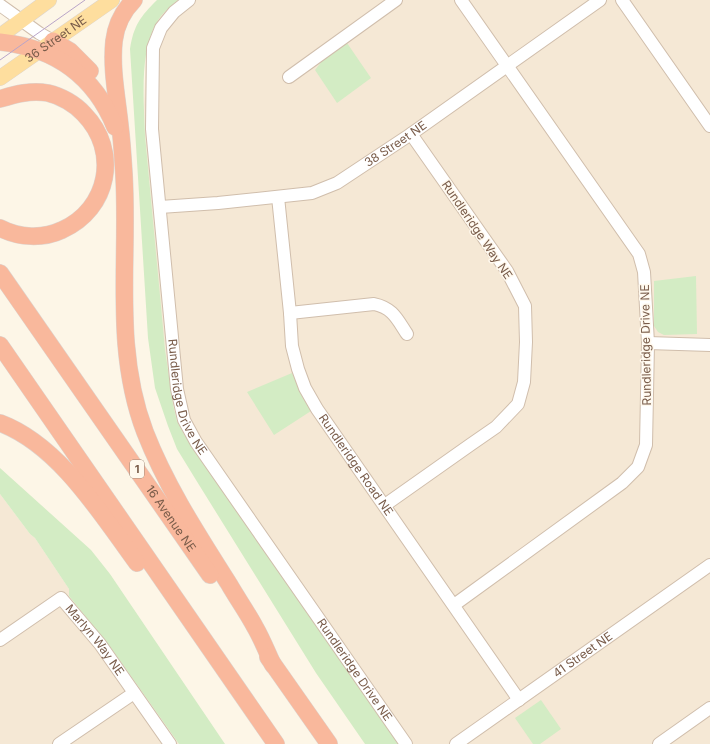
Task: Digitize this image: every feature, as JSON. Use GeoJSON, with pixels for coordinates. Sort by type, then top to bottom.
{"type":"FeatureCollection","features":[{"type":"Feature","properties":{"kind":"highway"},"geometry":{"type":"LineString","coordinates":[[134,0],[122,16],[114,40],[113,54],[122,150],[124,194],[125,336],[130,374],[138,411],[154,452],[175,495],[255,627],[273,665]]}},
{"type":"Feature","properties":{"kind":"highway"},"geometry":{"type":"LineString","coordinates":[[0,42],[46,46],[70,51],[98,82],[114,108],[120,127]]}},
{"type":"Feature","properties":{"kind":"highway"},"geometry":{"type":"LineString","coordinates":[[46,46],[92,86],[111,116],[122,150]]}},
{"type":"Feature","properties":{"kind":"highway"},"geometry":{"type":"LineString","coordinates":[[0,99],[25,92],[37,92],[58,96],[69,101],[80,109],[96,128],[102,141],[106,166],[100,192],[94,203],[77,222],[54,234],[29,236],[5,231],[0,228]]}},
{"type":"Feature","properties":{"kind":"highway","name":"16 Avenue NE"},"geometry":{"type":"LineString","coordinates":[[0,273],[329,744]]}},
{"type":"Feature","properties":{"kind":"highway"},"geometry":{"type":"LineString","coordinates":[[0,345],[276,744]]}},
{"type":"Feature","properties":{"kind":"highway"},"geometry":{"type":"LineString","coordinates":[[0,422],[35,441],[57,460],[90,500],[186,631],[209,647]]}},
{"type":"Feature","properties":{"kind":"main road"},"geometry":{"type":"LineString","coordinates":[[0,36],[49,0]]}},
{"type":"Feature","properties":{"kind":"main road","name":"36 Street NE"},"geometry":{"type":"LineString","coordinates":[[0,78],[112,0]]}},
{"type":"Feature","properties":{"kind":"street","name":"Rundleridge Drive NE"},"geometry":{"type":"LineString","coordinates":[[189,0],[174,12],[160,28],[153,48],[152,129],[177,389],[184,420],[196,442],[406,744]]}},
{"type":"Feature","properties":{"kind":"street"},"geometry":{"type":"LineString","coordinates":[[289,77],[396,0]]}},
{"type":"Feature","properties":{"kind":"street","name":"Rundleridge Drive NE"},"geometry":{"type":"LineString","coordinates":[[454,605],[622,484],[638,467],[646,445],[648,343],[644,272],[639,254],[461,0]]}},
{"type":"Feature","properties":{"kind":"street","name":"38 Street NE"},"geometry":{"type":"LineString","coordinates":[[160,207],[218,203],[312,193],[337,183],[410,134],[600,0]]}},
{"type":"Feature","properties":{"kind":"street"},"geometry":{"type":"LineString","coordinates":[[622,0],[710,126]]}},
{"type":"Feature","properties":{"kind":"street"},"geometry":{"type":"LineString","coordinates":[[0,5],[21,20],[46,46]]}},
{"type":"Feature","properties":{"kind":"street","name":"Rundleridge Way NE"},"geometry":{"type":"LineString","coordinates":[[385,505],[496,427],[518,404],[524,382],[526,342],[525,306],[508,271],[410,134]]}},
{"type":"Feature","properties":{"kind":"street","name":"Rundleridge Road NE"},"geometry":{"type":"LineString","coordinates":[[278,197],[292,346],[305,388],[317,409],[519,700]]}},
{"type":"Feature","properties":{"kind":"street"},"geometry":{"type":"LineString","coordinates":[[290,313],[374,304],[383,306],[391,312],[407,334]]}},
{"type":"Feature","properties":{"kind":"street"},"geometry":{"type":"LineString","coordinates":[[648,343],[710,345]]}},
{"type":"Feature","properties":{"kind":"street","name":"41 Street NE"},"geometry":{"type":"LineString","coordinates":[[456,744],[710,565]]}},
{"type":"Feature","properties":{"kind":"street","name":"Marlyn Way NE"},"geometry":{"type":"LineString","coordinates":[[0,640],[60,598],[100,644],[170,744]]}},
{"type":"Feature","properties":{"kind":"street"},"geometry":{"type":"LineString","coordinates":[[59,744],[134,693]]}},
{"type":"Feature","properties":{"kind":"street"},"geometry":{"type":"LineString","coordinates":[[659,744],[710,708]]}},
{"type":"Feature","properties":{"kind":"shaded area"},"geometry":{"type":"Polygon","coordinates":[[[178,0],[710,0],[710,744],[402,744],[185,436],[177,421],[170,388],[162,325],[145,135],[144,105],[146,51],[148,41],[161,15],[178,0]]]}},
{"type":"Feature","properties":{"kind":"shaded area"},"geometry":{"type":"Polygon","coordinates":[[[0,494],[30,534],[35,538],[69,589],[69,596],[111,648],[179,744],[0,744],[0,494]]]}},
{"type":"Feature","properties":{"kind":"green space"},"geometry":{"type":"Polygon","coordinates":[[[157,0],[178,0],[161,16],[151,34],[147,47],[144,77],[145,135],[165,349],[177,421],[185,436],[402,744],[365,744],[316,673],[177,449],[155,388],[148,338],[130,49],[136,27],[146,11],[157,0]]]}},
{"type":"Feature","properties":{"kind":"green space"},"geometry":{"type":"Polygon","coordinates":[[[347,43],[371,78],[337,103],[315,70],[322,61],[347,43]]]}},
{"type":"Feature","properties":{"kind":"green space"},"geometry":{"type":"Polygon","coordinates":[[[696,276],[697,334],[664,335],[658,332],[654,326],[654,281],[696,276]]]}},
{"type":"Feature","properties":{"kind":"green space"},"geometry":{"type":"Polygon","coordinates":[[[292,373],[303,398],[311,411],[274,435],[247,392],[292,373]]]}},
{"type":"Feature","properties":{"kind":"green space"},"geometry":{"type":"Polygon","coordinates":[[[0,468],[91,550],[110,574],[225,744],[179,744],[111,648],[69,596],[69,589],[35,538],[30,534],[0,494],[0,468]]]}},
{"type":"Feature","properties":{"kind":"green space"},"geometry":{"type":"Polygon","coordinates":[[[541,700],[561,729],[540,744],[533,744],[515,718],[541,700]]]}},
{"type":"Feature","properties":{"kind":"tram line"},"geometry":{"type":"LineString","coordinates":[[0,60],[85,0]]}}]}
